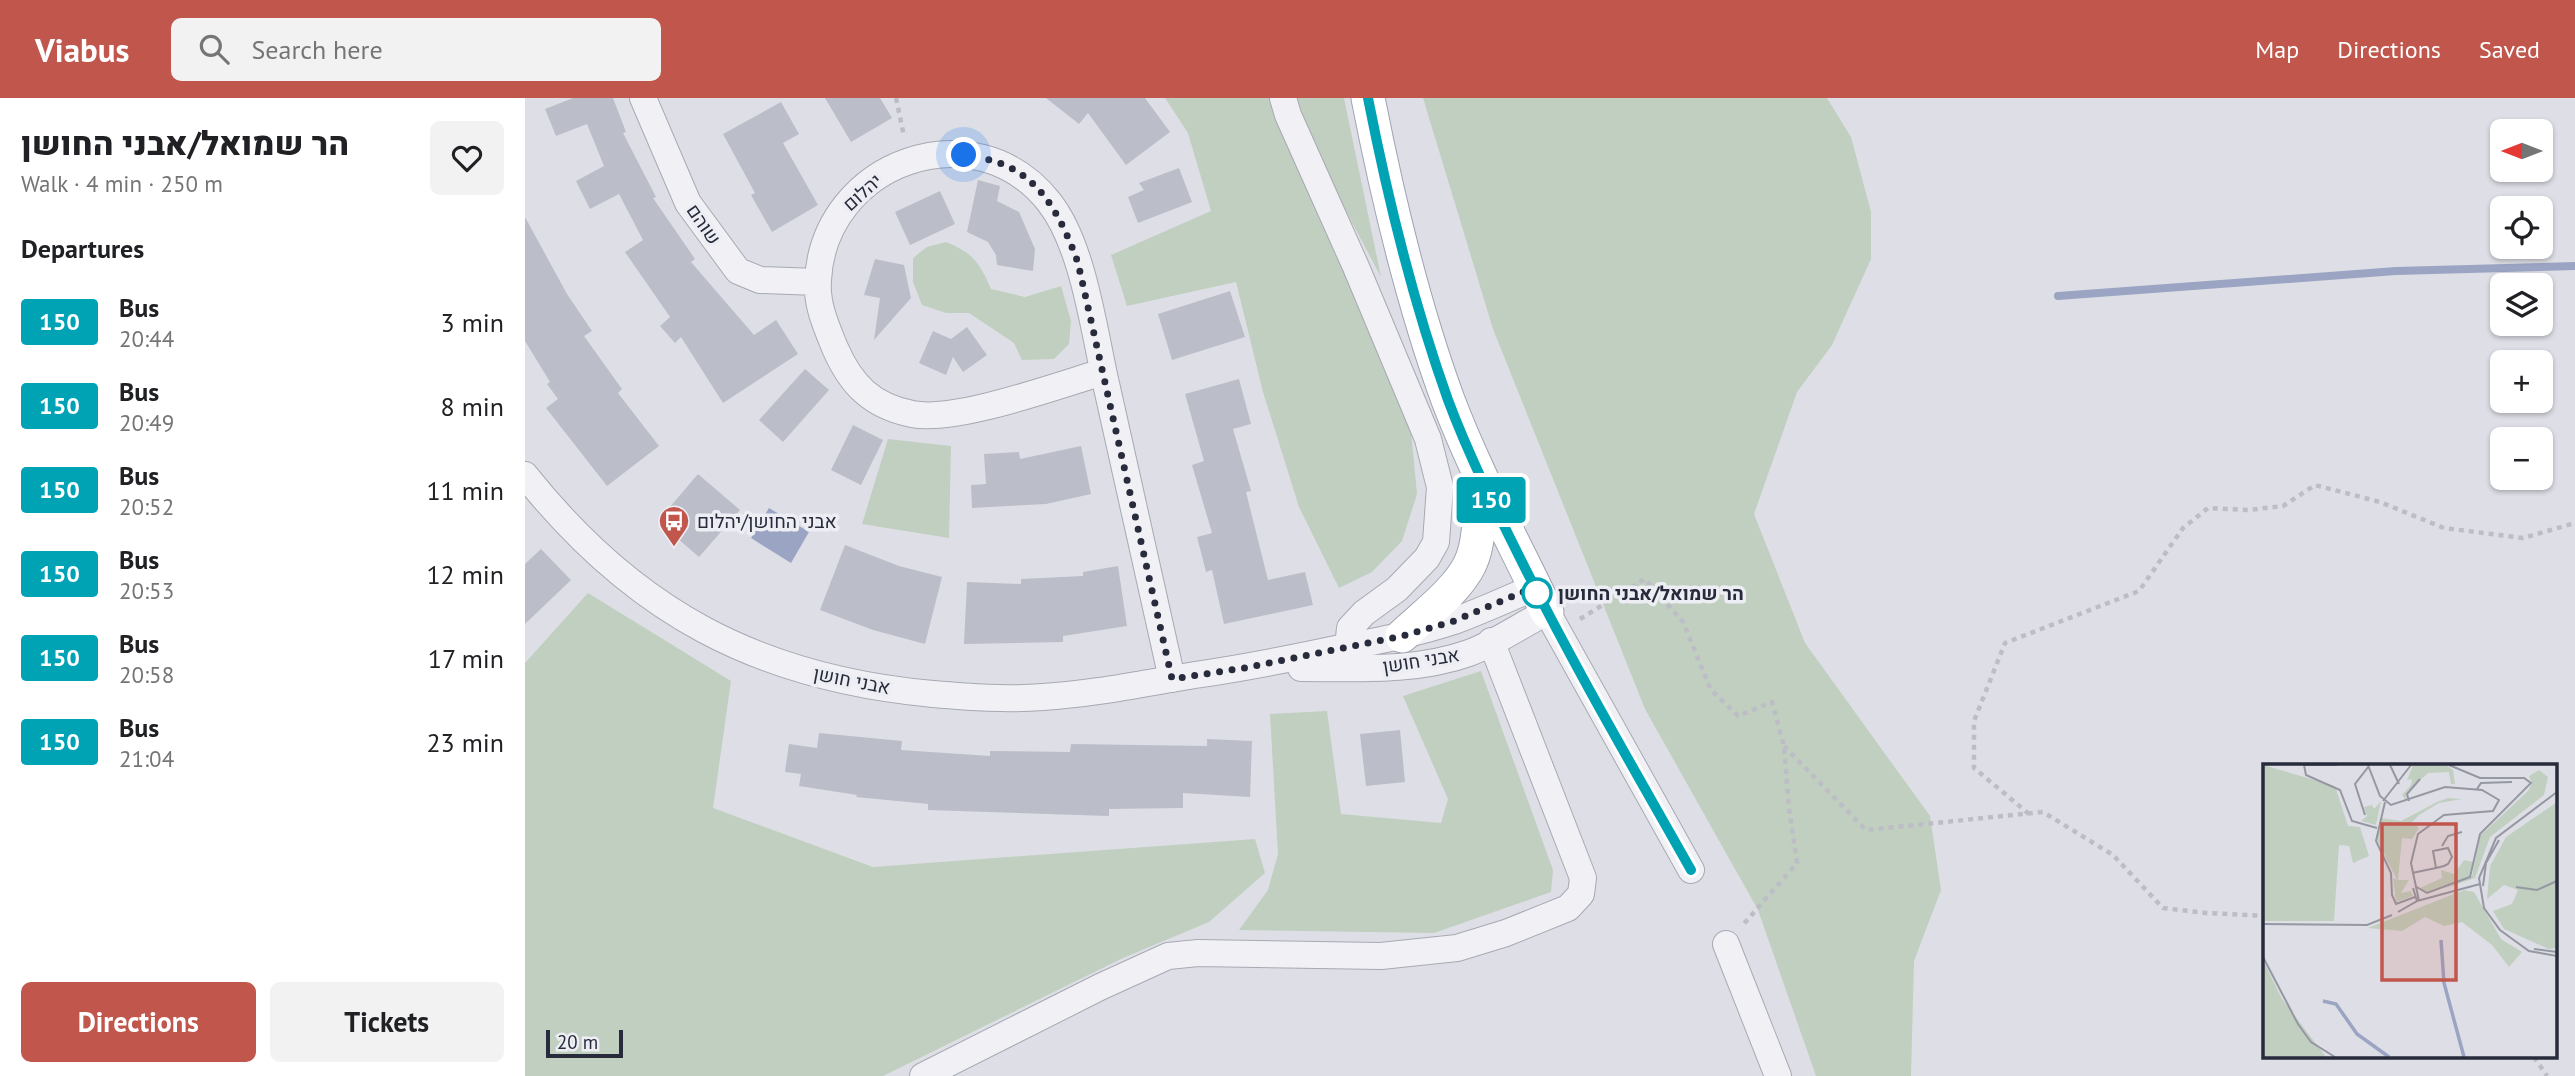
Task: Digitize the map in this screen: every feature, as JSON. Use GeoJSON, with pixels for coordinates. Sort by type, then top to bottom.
{"type":"FeatureCollection","features":[{"type":"Feature","properties":{"kind":"main road"},"geometry":{"type":"LineString","coordinates":[[1368,98],[1384,180],[1409,277],[1448,400],[1481,477],[1541,600]]}},
{"type":"Feature","properties":{"kind":"main road"},"geometry":{"type":"LineString","coordinates":[[1402,636],[1447,594],[1470,564],[1478,531],[1481,477]]}},
{"type":"Feature","properties":{"kind":"street","name":"שוהם"},"geometry":{"type":"LineString","coordinates":[[643,98],[688,203],[738,271],[760,280],[818,282]]}},
{"type":"Feature","properties":{"kind":"street"},"geometry":{"type":"LineString","coordinates":[[1283,98],[1428,439],[1440,487],[1436,542],[1427,558],[1397,589],[1364,613],[1350,628],[1348,647]]}},
{"type":"Feature","properties":{"kind":"street","name":"יהלום"},"geometry":{"type":"LineString","coordinates":[[1103,372],[946,415],[914,415],[885,406],[859,390],[839,359],[822,318],[818,282],[822,249],[839,211],[863,186],[896,164],[932,156],[964,155],[1003,164],[1028,180],[1050,203],[1067,233],[1078,263],[1103,372],[1172,679]]}},
{"type":"Feature","properties":{"kind":"street","name":"אבני חושן"},"geometry":{"type":"LineString","coordinates":[[525,475],[555,512],[611,565],[660,605],[714,636],[777,663],[832,679],[907,691],[977,698],[1042,698],[1244,668],[1402,636],[1541,600]]}},
{"type":"Feature","properties":{"kind":"street"},"geometry":{"type":"LineString","coordinates":[[1541,600],[1691,870]]}},
{"type":"Feature","properties":{"kind":"street","name":"אבני חושן"},"geometry":{"type":"LineString","coordinates":[[1244,668],[1397,668],[1444,660],[1470,652],[1491,641],[1541,600]]}},
{"type":"Feature","properties":{"kind":"street"},"geometry":{"type":"LineString","coordinates":[[923,1076],[1168,956],[1198,953],[1381,956],[1457,948],[1506,933],[1568,908],[1581,894],[1583,878],[1491,641]]}},
{"type":"Feature","properties":{"kind":"street"},"geometry":{"type":"LineString","coordinates":[[1726,944],[1777,1076]]}},
{"type":"Feature","properties":{"kind":"path"},"geometry":{"type":"LineString","coordinates":[[896,98],[910,161]]}},
{"type":"Feature","properties":{"kind":"path"},"geometry":{"type":"LineString","coordinates":[[2029,814],[1973,768],[1974,721],[2005,643],[2139,591],[2183,528],[2208,508],[2248,510],[2283,506],[2315,485],[2381,502],[2444,528],[2523,538],[2575,523]]}},
{"type":"Feature","properties":{"kind":"path"},"geometry":{"type":"LineString","coordinates":[[1726,944],[1797,863],[1784,746],[1866,830],[2043,812],[2113,855],[2163,908],[2263,916]]}},
{"type":"Feature","properties":{"kind":"path"},"geometry":{"type":"LineString","coordinates":[[2535,1058],[2547,1076]]}},
{"type":"Feature","properties":{"kind":"green space"},"geometry":{"type":"Polygon","coordinates":[[[1165,98],[1273,98],[1411,431],[1417,494],[1402,541],[1372,572],[1339,588],[1299,507],[1263,392],[1236,282],[1127,306],[1111,255],[1211,211],[1188,133],[1165,98]]]}},
{"type":"Feature","properties":{"kind":"green space"},"geometry":{"type":"Polygon","coordinates":[[[1296,98],[1344,98],[1381,277],[1306,136],[1296,98]]]}},
{"type":"Feature","properties":{"kind":"green space"},"geometry":{"type":"Polygon","coordinates":[[[1423,98],[1827,98],[1851,137],[1871,212],[1871,259],[1832,345],[1797,392],[1754,514],[1805,643],[1930,816],[1941,890],[1914,961],[1911,1076],[1816,1076],[1758,910],[1645,709],[1493,329],[1423,98]]]}},
{"type":"Feature","properties":{"kind":"green space"},"geometry":{"type":"Polygon","coordinates":[[[946,242],[963,250],[974,260],[991,289],[1025,297],[1061,286],[1071,321],[1069,344],[1054,359],[1022,360],[1014,343],[969,313],[946,313],[922,305],[913,282],[913,258],[927,247],[946,242]]]}},
{"type":"Feature","properties":{"kind":"green space"},"geometry":{"type":"Polygon","coordinates":[[[888,439],[951,446],[949,538],[862,524],[888,439]]]}},
{"type":"Feature","properties":{"kind":"green space"},"geometry":{"type":"Polygon","coordinates":[[[588,593],[731,681],[713,808],[873,867],[1255,839],[1265,873],[1209,922],[1123,958],[883,1076],[525,1076],[525,663],[588,593]]]}},
{"type":"Feature","properties":{"kind":"green space"},"geometry":{"type":"Polygon","coordinates":[[[1481,671],[1553,870],[1551,892],[1434,933],[1239,930],[1268,890],[1278,854],[1270,714],[1327,711],[1341,814],[1441,823],[1448,799],[1403,696],[1481,671]]]}},
{"type":"Feature","properties":{"kind":"water"},"geometry":{"type":"Polygon","coordinates":[[[769,508],[809,532],[791,563],[751,538],[769,508]]]}},
{"type":"Feature","properties":{"kind":"building"},"geometry":{"type":"Polygon","coordinates":[[[573,98],[613,98],[626,132],[623,133],[656,197],[653,198],[695,259],[691,262],[754,335],[776,320],[798,354],[723,403],[681,337],[675,343],[660,326],[670,317],[625,252],[643,240],[619,194],[590,209],[576,181],[604,166],[587,124],[556,136],[545,109],[573,98]]]}},
{"type":"Feature","properties":{"kind":"building"},"geometry":{"type":"Polygon","coordinates":[[[825,98],[880,98],[892,118],[851,142],[825,98]]]}},
{"type":"Feature","properties":{"kind":"building"},"geometry":{"type":"Polygon","coordinates":[[[1046,98],[1145,98],[1170,132],[1126,165],[1088,113],[1079,124],[1046,98]]]}},
{"type":"Feature","properties":{"kind":"building"},"geometry":{"type":"Polygon","coordinates":[[[781,102],[799,134],[783,143],[818,205],[772,232],[751,195],[755,193],[723,134],[781,102]]]}},
{"type":"Feature","properties":{"kind":"building"},"geometry":{"type":"Polygon","coordinates":[[[1179,168],[1192,202],[1138,223],[1128,197],[1144,190],[1139,183],[1179,168]]]}},
{"type":"Feature","properties":{"kind":"building"},"geometry":{"type":"Polygon","coordinates":[[[978,180],[1000,186],[997,201],[1019,212],[1035,249],[1033,271],[997,265],[996,255],[988,242],[967,232],[978,180]]]}},
{"type":"Feature","properties":{"kind":"building"},"geometry":{"type":"Polygon","coordinates":[[[940,191],[955,224],[910,245],[895,212],[940,191]]]}},
{"type":"Feature","properties":{"kind":"building"},"geometry":{"type":"Polygon","coordinates":[[[525,217],[567,294],[592,331],[584,336],[622,389],[618,393],[659,446],[607,486],[546,408],[558,399],[547,384],[550,382],[525,341],[525,217]]]}},
{"type":"Feature","properties":{"kind":"building"},"geometry":{"type":"Polygon","coordinates":[[[875,259],[904,265],[911,298],[874,340],[880,298],[864,295],[875,259]]]}},
{"type":"Feature","properties":{"kind":"building"},"geometry":{"type":"Polygon","coordinates":[[[1230,291],[1245,337],[1172,360],[1158,314],[1230,291]]]}},
{"type":"Feature","properties":{"kind":"building"},"geometry":{"type":"Polygon","coordinates":[[[967,327],[987,355],[963,372],[953,357],[946,375],[919,363],[933,331],[951,339],[967,327]]]}},
{"type":"Feature","properties":{"kind":"building"},"geometry":{"type":"Polygon","coordinates":[[[805,369],[829,390],[783,442],[759,420],[805,369]]]}},
{"type":"Feature","properties":{"kind":"building"},"geometry":{"type":"Polygon","coordinates":[[[1239,379],[1251,424],[1233,429],[1251,491],[1246,492],[1268,580],[1305,572],[1313,605],[1224,624],[1212,570],[1206,572],[1197,537],[1212,533],[1192,465],[1204,461],[1185,394],[1239,379]]]}},
{"type":"Feature","properties":{"kind":"building"},"geometry":{"type":"Polygon","coordinates":[[[853,425],[883,440],[861,485],[831,470],[853,425]]]}},
{"type":"Feature","properties":{"kind":"building"},"geometry":{"type":"Polygon","coordinates":[[[1081,446],[1091,494],[1046,504],[972,508],[971,485],[986,484],[984,454],[1019,452],[1020,459],[1081,446]]]}},
{"type":"Feature","properties":{"kind":"building"},"geometry":{"type":"Polygon","coordinates":[[[698,474],[740,510],[699,557],[677,538],[689,525],[669,508],[698,474]]]}},
{"type":"Feature","properties":{"kind":"building"},"geometry":{"type":"Polygon","coordinates":[[[845,545],[899,566],[942,577],[925,644],[873,630],[820,610],[845,545]]]}},
{"type":"Feature","properties":{"kind":"building"},"geometry":{"type":"Polygon","coordinates":[[[541,549],[571,580],[525,624],[525,564],[541,549]]]}},
{"type":"Feature","properties":{"kind":"building"},"geometry":{"type":"Polygon","coordinates":[[[1118,566],[1127,626],[1063,636],[1063,642],[964,644],[967,582],[1021,584],[1021,579],[1083,576],[1083,572],[1118,566]]]}},
{"type":"Feature","properties":{"kind":"building"},"geometry":{"type":"Polygon","coordinates":[[[1400,730],[1405,782],[1366,786],[1360,734],[1400,730]]]}},
{"type":"Feature","properties":{"kind":"building"},"geometry":{"type":"Polygon","coordinates":[[[819,733],[902,741],[901,750],[990,756],[990,751],[1070,752],[1071,744],[1207,746],[1207,739],[1252,741],[1250,797],[1183,793],[1183,808],[1109,809],[1109,816],[928,810],[928,804],[856,797],[857,795],[799,786],[801,774],[785,772],[789,744],[817,748],[819,733]]]}},
{"type":"Feature","properties":{"kind":"waterway"},"geometry":{"type":"LineString","coordinates":[[2058,296],[2396,271],[2575,266]]}},
{"type":"Feature","properties":{"kind":"bus line","name":"150"},"geometry":{"type":"LineString","coordinates":[[1368,98],[1384,180],[1409,277],[1448,400],[1487,493],[1546,612],[1691,870]]}},
{"type":"Feature","properties":{"kind":"place","name":"אבני החושן/יהלום"},"geometry":{"type":"Point","coordinates":[674,548]}},
{"type":"Feature","properties":{"kind":"place","name":"הר שמואל/אבני החושן"},"geometry":{"type":"Point","coordinates":[1537,593]}},
{"type":"Feature","properties":{"kind":"route"},"geometry":{"type":"LineString","coordinates":[[964,155],[1003,164],[1028,180],[1050,203],[1067,233],[1078,263],[1172,679],[1244,668],[1402,636],[1454,621],[1535,587],[1537,593]]}}]}
